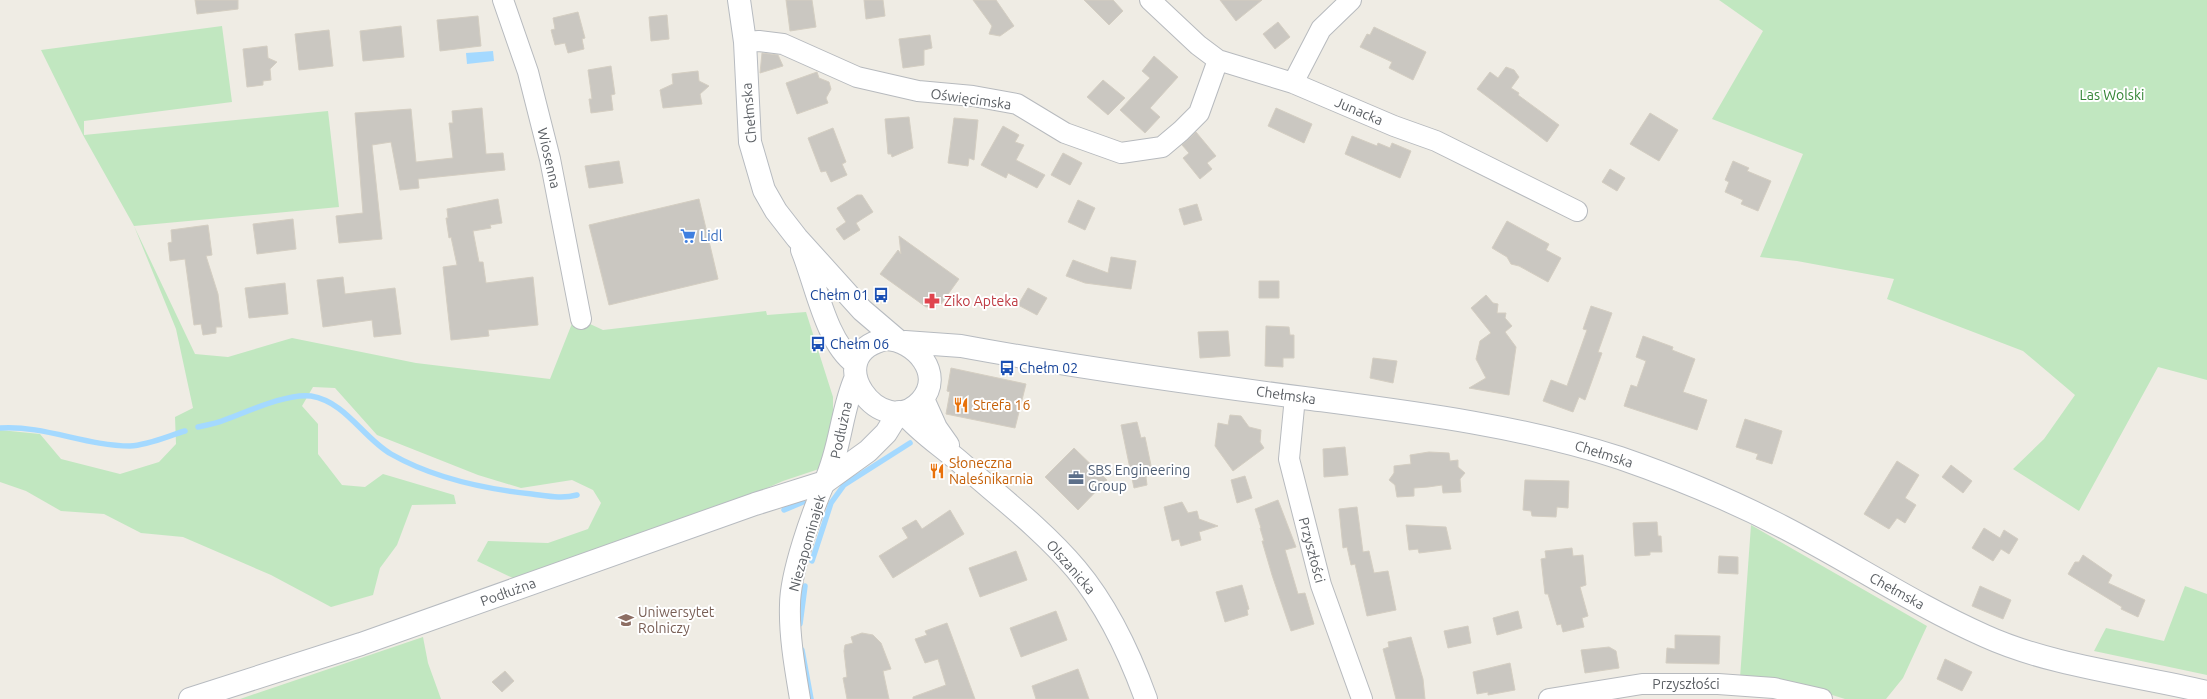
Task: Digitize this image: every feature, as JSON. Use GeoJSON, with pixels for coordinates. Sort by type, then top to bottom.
{"type":"FeatureCollection","features":[{"type":"Feature","properties":{"kind":"street","name":"Wiosenna"},"geometry":{"type":"LineString","coordinates":[[503,0],[528,72],[550,159],[581,319]]}},
{"type":"Feature","properties":{"kind":"street","name":"Chełmska"},"geometry":{"type":"LineString","coordinates":[[739,0],[744,42],[747,123],[758,174],[768,200],[797,238],[862,310],[901,341],[961,346],[1527,432],[1623,459],[1704,490],[1782,527],[1910,599],[1986,637],[2037,656],[2207,692]]}},
{"type":"Feature","properties":{"kind":"street","name":"Junacka"},"geometry":{"type":"LineString","coordinates":[[1150,0],[1198,45],[1218,60],[1293,83],[1394,126],[1454,148],[1577,211]]}},
{"type":"Feature","properties":{"kind":"street"},"geometry":{"type":"LineString","coordinates":[[1293,83],[1321,28],[1352,0]]}},
{"type":"Feature","properties":{"kind":"street","name":"Oświęcimska"},"geometry":{"type":"LineString","coordinates":[[744,42],[759,41],[783,44],[858,77],[903,88],[918,91],[973,96],[1016,104],[1065,133],[1121,153],[1162,147],[1181,132],[1199,113],[1218,60]]}},
{"type":"Feature","properties":{"kind":"street","name":"Chełmska"},"geometry":{"type":"LineString","coordinates":[[797,238],[835,338],[845,356],[856,370]]}},
{"type":"Feature","properties":{"kind":"street"},"geometry":{"type":"LineString","coordinates":[[886,338],[901,341],[925,361],[928,369],[927,392],[910,410],[892,412],[881,409],[872,402],[859,387],[856,370],[869,345],[886,338]]}},
{"type":"Feature","properties":{"kind":"street"},"geometry":{"type":"LineString","coordinates":[[928,378],[935,361],[944,353],[961,346]]}},
{"type":"Feature","properties":{"kind":"street","name":"Podłużna"},"geometry":{"type":"LineString","coordinates":[[825,482],[834,465],[840,442],[847,399],[856,370]]}},
{"type":"Feature","properties":{"kind":"street","name":"Przyszłości"},"geometry":{"type":"LineString","coordinates":[[1295,397],[1289,459],[1321,585],[1362,699]]}},
{"type":"Feature","properties":{"kind":"street","name":"Olszanicka"},"geometry":{"type":"LineString","coordinates":[[922,399],[936,428],[961,462]]}},
{"type":"Feature","properties":{"kind":"street","name":"Podłużna"},"geometry":{"type":"LineString","coordinates":[[190,699],[368,642],[755,504],[825,482],[868,450],[886,433],[901,412]]}},
{"type":"Feature","properties":{"kind":"street","name":"Olszanicka"},"geometry":{"type":"LineString","coordinates":[[901,412],[927,437],[961,462],[1052,543],[1076,568],[1097,596],[1115,626],[1132,660],[1146,699]]}},
{"type":"Feature","properties":{"kind":"street","name":"Niezapominajek"},"geometry":{"type":"LineString","coordinates":[[800,699],[790,605],[796,569],[825,482]]}},
{"type":"Feature","properties":{"kind":"street","name":"Przyszłości"},"geometry":{"type":"LineString","coordinates":[[1549,699],[1642,684],[1710,684],[1774,688],[1822,699]]}},
{"type":"Feature","properties":{"kind":"green space","name":"Las Wolski"},"geometry":{"type":"Polygon","coordinates":[[[1719,0],[2207,0],[2207,380],[2158,367],[2079,511],[2013,469],[2044,439],[2075,395],[2023,351],[1887,299],[1894,279],[1797,261],[1760,257],[1803,154],[1712,119],[1763,31],[1719,0]]]}},
{"type":"Feature","properties":{"kind":"green space"},"geometry":{"type":"Polygon","coordinates":[[[222,26],[232,102],[84,121],[84,135],[328,111],[339,207],[134,226],[83,135],[41,50],[222,26]]]}},
{"type":"Feature","properties":{"kind":"green space"},"geometry":{"type":"Polygon","coordinates":[[[134,226],[195,354],[228,357],[292,338],[416,363],[550,379],[573,321],[588,319],[590,324],[603,330],[766,311],[767,315],[806,312],[833,397],[833,425],[822,468],[783,481],[711,513],[515,579],[477,561],[488,541],[548,543],[588,529],[601,503],[593,490],[572,480],[521,488],[478,475],[377,435],[335,388],[313,387],[302,406],[318,424],[318,454],[342,485],[365,487],[383,474],[454,495],[456,504],[412,505],[397,545],[380,568],[373,595],[331,607],[271,575],[183,537],[141,533],[104,514],[61,511],[26,491],[0,482],[0,430],[40,434],[61,459],[120,474],[159,462],[176,444],[175,417],[193,408],[176,329],[134,226]]]}},
{"type":"Feature","properties":{"kind":"green space"},"geometry":{"type":"Polygon","coordinates":[[[1751,525],[1927,626],[1903,678],[1886,699],[1845,699],[1781,679],[1740,678],[1751,525]]]}},
{"type":"Feature","properties":{"kind":"green space"},"geometry":{"type":"Polygon","coordinates":[[[2185,586],[2207,594],[2207,675],[2094,651],[2106,628],[2164,641],[2185,586]]]}},
{"type":"Feature","properties":{"kind":"green space"},"geometry":{"type":"Polygon","coordinates":[[[423,637],[428,663],[441,699],[240,699],[423,637]]]}},
{"type":"Feature","properties":{"kind":"water"},"geometry":{"type":"Polygon","coordinates":[[[493,51],[494,61],[467,64],[466,53],[493,51]]]}},
{"type":"Feature","properties":{"kind":"building"},"geometry":{"type":"Polygon","coordinates":[[[195,0],[238,0],[238,9],[197,14],[195,0]]]}},
{"type":"Feature","properties":{"kind":"building"},"geometry":{"type":"Polygon","coordinates":[[[786,0],[812,0],[816,27],[790,31],[786,0]]]}},
{"type":"Feature","properties":{"kind":"building"},"geometry":{"type":"Polygon","coordinates":[[[864,0],[883,0],[885,16],[866,19],[864,0]]]}},
{"type":"Feature","properties":{"kind":"building"},"geometry":{"type":"Polygon","coordinates":[[[973,0],[996,0],[1014,26],[1000,36],[989,34],[992,26],[973,0]]]}},
{"type":"Feature","properties":{"kind":"building"},"geometry":{"type":"Polygon","coordinates":[[[1084,0],[1113,0],[1123,11],[1109,25],[1084,0]]]}},
{"type":"Feature","properties":{"kind":"building"},"geometry":{"type":"Polygon","coordinates":[[[1220,0],[1262,0],[1236,21],[1220,0]]]}},
{"type":"Feature","properties":{"kind":"building"},"geometry":{"type":"Polygon","coordinates":[[[578,12],[585,38],[582,39],[584,49],[568,53],[565,43],[555,45],[551,30],[555,29],[553,18],[578,12]]]}},
{"type":"Feature","properties":{"kind":"building"},"geometry":{"type":"Polygon","coordinates":[[[667,15],[669,39],[651,41],[649,17],[667,15]]]}},
{"type":"Feature","properties":{"kind":"building"},"geometry":{"type":"Polygon","coordinates":[[[478,16],[481,46],[440,51],[437,20],[478,16]]]}},
{"type":"Feature","properties":{"kind":"building"},"geometry":{"type":"Polygon","coordinates":[[[1278,22],[1290,37],[1275,49],[1263,34],[1278,22]]]}},
{"type":"Feature","properties":{"kind":"building"},"geometry":{"type":"Polygon","coordinates":[[[401,26],[404,57],[363,61],[360,31],[401,26]]]}},
{"type":"Feature","properties":{"kind":"building"},"geometry":{"type":"Polygon","coordinates":[[[1374,27],[1426,52],[1413,80],[1389,68],[1392,62],[1360,47],[1367,34],[1370,35],[1374,27]]]}},
{"type":"Feature","properties":{"kind":"building"},"geometry":{"type":"Polygon","coordinates":[[[329,30],[333,66],[299,70],[295,34],[329,30]]]}},
{"type":"Feature","properties":{"kind":"building"},"geometry":{"type":"Polygon","coordinates":[[[930,35],[932,48],[924,50],[924,65],[903,68],[899,39],[930,35]]]}},
{"type":"Feature","properties":{"kind":"building"},"geometry":{"type":"Polygon","coordinates":[[[267,46],[268,58],[277,62],[270,69],[271,80],[263,81],[263,85],[247,87],[243,49],[267,46]]]}},
{"type":"Feature","properties":{"kind":"building"},"geometry":{"type":"Polygon","coordinates":[[[762,53],[778,55],[783,66],[760,73],[762,53]]]}},
{"type":"Feature","properties":{"kind":"building"},"geometry":{"type":"Polygon","coordinates":[[[1154,56],[1178,77],[1150,108],[1160,117],[1145,133],[1120,110],[1150,78],[1142,71],[1154,56]]]}},
{"type":"Feature","properties":{"kind":"building"},"geometry":{"type":"Polygon","coordinates":[[[611,66],[615,94],[611,95],[613,110],[591,113],[589,99],[592,99],[588,70],[611,66]]]}},
{"type":"Feature","properties":{"kind":"building"},"geometry":{"type":"Polygon","coordinates":[[[1506,67],[1514,70],[1519,77],[1511,88],[1519,93],[1518,95],[1559,125],[1547,142],[1477,89],[1490,72],[1498,78],[1506,67]]]}},
{"type":"Feature","properties":{"kind":"building"},"geometry":{"type":"Polygon","coordinates":[[[698,71],[699,81],[709,86],[700,94],[702,104],[663,108],[660,90],[673,84],[672,74],[698,71]]]}},
{"type":"Feature","properties":{"kind":"building"},"geometry":{"type":"Polygon","coordinates":[[[817,72],[819,78],[829,82],[831,89],[826,98],[828,103],[797,114],[786,83],[817,72]]]}},
{"type":"Feature","properties":{"kind":"building"},"geometry":{"type":"Polygon","coordinates":[[[1103,80],[1125,98],[1108,115],[1087,97],[1103,80]]]}},
{"type":"Feature","properties":{"kind":"building"},"geometry":{"type":"Polygon","coordinates":[[[482,108],[486,154],[503,153],[505,170],[418,179],[419,188],[400,190],[391,142],[372,145],[382,239],[339,243],[336,216],[363,213],[355,113],[411,109],[416,162],[453,158],[449,123],[453,123],[452,111],[482,108]]]}},
{"type":"Feature","properties":{"kind":"building"},"geometry":{"type":"Polygon","coordinates":[[[1276,108],[1312,124],[1304,143],[1268,126],[1276,108]]]}},
{"type":"Feature","properties":{"kind":"building"},"geometry":{"type":"Polygon","coordinates":[[[1650,113],[1678,130],[1659,161],[1630,144],[1650,113]]]}},
{"type":"Feature","properties":{"kind":"building"},"geometry":{"type":"Polygon","coordinates":[[[909,117],[913,148],[892,157],[891,154],[888,154],[885,119],[909,117]]]}},
{"type":"Feature","properties":{"kind":"building"},"geometry":{"type":"Polygon","coordinates":[[[954,118],[978,120],[974,160],[969,158],[968,166],[948,163],[954,118]]]}},
{"type":"Feature","properties":{"kind":"building"},"geometry":{"type":"Polygon","coordinates":[[[1003,126],[1019,135],[1015,142],[1024,145],[1016,160],[1045,175],[1037,188],[1008,173],[1006,178],[981,165],[1003,126]]]}},
{"type":"Feature","properties":{"kind":"building"},"geometry":{"type":"Polygon","coordinates":[[[833,128],[846,162],[842,164],[847,175],[831,182],[826,171],[821,172],[808,138],[833,128]]]}},
{"type":"Feature","properties":{"kind":"building"},"geometry":{"type":"Polygon","coordinates":[[[1196,132],[1216,156],[1207,163],[1212,169],[1200,179],[1183,158],[1189,153],[1182,145],[1196,132]]]}},
{"type":"Feature","properties":{"kind":"building"},"geometry":{"type":"Polygon","coordinates":[[[1352,136],[1377,146],[1378,143],[1390,148],[1392,143],[1411,151],[1400,178],[1345,154],[1352,136]]]}},
{"type":"Feature","properties":{"kind":"building"},"geometry":{"type":"Polygon","coordinates":[[[1063,153],[1082,163],[1070,185],[1051,175],[1063,153]]]}},
{"type":"Feature","properties":{"kind":"building"},"geometry":{"type":"Polygon","coordinates":[[[619,161],[623,183],[589,188],[585,166],[619,161]]]}},
{"type":"Feature","properties":{"kind":"building"},"geometry":{"type":"Polygon","coordinates":[[[1733,161],[1749,168],[1747,171],[1771,181],[1758,211],[1741,204],[1743,200],[1725,192],[1729,182],[1725,180],[1733,161]]]}},
{"type":"Feature","properties":{"kind":"building"},"geometry":{"type":"Polygon","coordinates":[[[1610,169],[1625,178],[1617,191],[1602,182],[1610,169]]]}},
{"type":"Feature","properties":{"kind":"building"},"geometry":{"type":"Polygon","coordinates":[[[857,195],[862,195],[873,212],[856,223],[860,230],[844,240],[836,229],[846,222],[837,208],[857,195]]]}},
{"type":"Feature","properties":{"kind":"building"},"geometry":{"type":"Polygon","coordinates":[[[498,199],[502,223],[490,225],[491,228],[473,231],[479,262],[483,262],[486,283],[533,277],[538,325],[488,330],[489,336],[451,340],[443,267],[457,265],[451,237],[449,238],[446,218],[448,218],[447,209],[498,199]]]}},
{"type":"Feature","properties":{"kind":"building"},"geometry":{"type":"Polygon","coordinates":[[[699,199],[718,279],[609,305],[589,225],[699,199]]]}},
{"type":"Feature","properties":{"kind":"building"},"geometry":{"type":"Polygon","coordinates":[[[1078,200],[1095,208],[1085,230],[1068,222],[1078,200]]]}},
{"type":"Feature","properties":{"kind":"building"},"geometry":{"type":"Polygon","coordinates":[[[1197,204],[1202,220],[1184,225],[1179,209],[1197,204]]]}},
{"type":"Feature","properties":{"kind":"building"},"geometry":{"type":"Polygon","coordinates":[[[293,219],[296,249],[257,254],[253,224],[293,219]]]}},
{"type":"Feature","properties":{"kind":"building"},"geometry":{"type":"Polygon","coordinates":[[[1507,221],[1549,244],[1546,250],[1561,258],[1548,282],[1519,266],[1511,264],[1507,257],[1492,248],[1507,221]]]}},
{"type":"Feature","properties":{"kind":"building"},"geometry":{"type":"Polygon","coordinates":[[[208,225],[212,255],[206,256],[218,294],[222,327],[216,327],[216,333],[203,335],[201,324],[194,325],[185,259],[170,261],[168,243],[172,242],[171,230],[208,225]]]}},
{"type":"Feature","properties":{"kind":"building"},"geometry":{"type":"Polygon","coordinates":[[[899,236],[959,279],[941,304],[926,307],[880,274],[898,250],[901,254],[899,236]]]}},
{"type":"Feature","properties":{"kind":"building"},"geometry":{"type":"Polygon","coordinates":[[[1111,257],[1136,261],[1131,289],[1085,283],[1066,276],[1073,260],[1108,273],[1111,257]]]}},
{"type":"Feature","properties":{"kind":"building"},"geometry":{"type":"Polygon","coordinates":[[[343,277],[345,294],[395,288],[401,334],[374,337],[372,320],[323,327],[317,280],[343,277]]]}},
{"type":"Feature","properties":{"kind":"building"},"geometry":{"type":"Polygon","coordinates":[[[1259,281],[1279,281],[1279,298],[1259,298],[1259,281]]]}},
{"type":"Feature","properties":{"kind":"building"},"geometry":{"type":"Polygon","coordinates":[[[285,283],[288,314],[249,318],[245,288],[285,283]]]}},
{"type":"Feature","properties":{"kind":"building"},"geometry":{"type":"Polygon","coordinates":[[[1028,288],[1047,298],[1037,315],[1018,305],[1028,288]]]}},
{"type":"Feature","properties":{"kind":"building"},"geometry":{"type":"Polygon","coordinates":[[[1486,295],[1493,303],[1498,304],[1497,313],[1506,313],[1505,318],[1512,326],[1505,332],[1516,347],[1509,395],[1469,388],[1486,378],[1476,359],[1480,341],[1491,333],[1471,308],[1486,295]]]}},
{"type":"Feature","properties":{"kind":"building"},"geometry":{"type":"Polygon","coordinates":[[[1591,306],[1612,313],[1598,352],[1602,353],[1585,400],[1579,397],[1573,412],[1543,401],[1551,380],[1567,386],[1587,330],[1583,329],[1591,306]]]}},
{"type":"Feature","properties":{"kind":"building"},"geometry":{"type":"Polygon","coordinates":[[[1266,326],[1289,327],[1290,335],[1294,335],[1294,358],[1283,358],[1283,367],[1265,366],[1266,326]]]}},
{"type":"Feature","properties":{"kind":"building"},"geometry":{"type":"Polygon","coordinates":[[[1228,331],[1230,356],[1200,358],[1198,332],[1228,331]]]}},
{"type":"Feature","properties":{"kind":"building"},"geometry":{"type":"Polygon","coordinates":[[[1643,336],[1673,347],[1672,350],[1695,359],[1683,392],[1707,400],[1697,430],[1624,406],[1631,385],[1637,387],[1646,361],[1636,357],[1643,336]]]}},
{"type":"Feature","properties":{"kind":"building"},"geometry":{"type":"Polygon","coordinates":[[[1373,358],[1397,361],[1393,383],[1370,378],[1373,358]]]}},
{"type":"Feature","properties":{"kind":"building"},"geometry":{"type":"Polygon","coordinates":[[[951,368],[1026,384],[1015,428],[946,414],[950,392],[947,391],[951,368]]]}},
{"type":"Feature","properties":{"kind":"building"},"geometry":{"type":"Polygon","coordinates":[[[1230,415],[1241,416],[1249,427],[1261,430],[1260,442],[1264,448],[1233,471],[1215,446],[1218,423],[1228,425],[1230,415]]]}},
{"type":"Feature","properties":{"kind":"building"},"geometry":{"type":"Polygon","coordinates":[[[1745,419],[1782,431],[1772,464],[1756,459],[1758,454],[1736,447],[1745,419]]]}},
{"type":"Feature","properties":{"kind":"building"},"geometry":{"type":"Polygon","coordinates":[[[1137,422],[1141,438],[1145,437],[1153,475],[1146,477],[1147,485],[1134,488],[1121,425],[1137,422]]]}},
{"type":"Feature","properties":{"kind":"building"},"geometry":{"type":"Polygon","coordinates":[[[1345,447],[1348,475],[1324,477],[1323,449],[1345,447]]]}},
{"type":"Feature","properties":{"kind":"building","name":"SBS Engineering Group"},"geometry":{"type":"Polygon","coordinates":[[[1074,448],[1107,480],[1078,510],[1045,477],[1074,448]]]}},
{"type":"Feature","properties":{"kind":"building"},"geometry":{"type":"Polygon","coordinates":[[[1429,452],[1449,453],[1450,461],[1458,460],[1458,467],[1465,473],[1460,479],[1461,492],[1443,493],[1442,485],[1414,488],[1414,496],[1397,497],[1395,485],[1389,480],[1394,473],[1394,466],[1411,464],[1410,455],[1429,452]]]}},
{"type":"Feature","properties":{"kind":"building"},"geometry":{"type":"Polygon","coordinates":[[[1897,461],[1919,475],[1905,498],[1916,505],[1905,523],[1897,518],[1889,529],[1864,514],[1897,461]]]}},
{"type":"Feature","properties":{"kind":"building"},"geometry":{"type":"Polygon","coordinates":[[[1951,465],[1972,481],[1963,493],[1942,477],[1951,465]]]}},
{"type":"Feature","properties":{"kind":"building"},"geometry":{"type":"Polygon","coordinates":[[[1245,476],[1252,498],[1237,503],[1231,480],[1245,476]]]}},
{"type":"Feature","properties":{"kind":"building"},"geometry":{"type":"Polygon","coordinates":[[[1525,480],[1569,481],[1568,508],[1557,507],[1556,517],[1532,516],[1531,511],[1523,510],[1525,480]]]}},
{"type":"Feature","properties":{"kind":"building"},"geometry":{"type":"Polygon","coordinates":[[[1278,500],[1296,547],[1285,550],[1298,594],[1305,593],[1314,624],[1291,631],[1272,575],[1262,541],[1264,541],[1255,509],[1278,500]]]}},
{"type":"Feature","properties":{"kind":"building"},"geometry":{"type":"Polygon","coordinates":[[[1182,502],[1188,513],[1197,511],[1199,519],[1218,526],[1199,532],[1201,540],[1181,546],[1179,539],[1172,541],[1164,507],[1182,502]]]}},
{"type":"Feature","properties":{"kind":"building"},"geometry":{"type":"Polygon","coordinates":[[[1357,507],[1363,552],[1369,551],[1374,573],[1388,571],[1396,610],[1367,616],[1355,564],[1351,565],[1347,547],[1343,548],[1339,509],[1357,507]]]}},
{"type":"Feature","properties":{"kind":"building"},"geometry":{"type":"Polygon","coordinates":[[[950,510],[964,534],[893,578],[879,556],[908,538],[902,528],[916,520],[922,529],[950,510]]]}},
{"type":"Feature","properties":{"kind":"building"},"geometry":{"type":"Polygon","coordinates":[[[1657,522],[1658,536],[1661,536],[1662,552],[1650,552],[1650,555],[1635,556],[1633,523],[1657,522]]]}},
{"type":"Feature","properties":{"kind":"building"},"geometry":{"type":"Polygon","coordinates":[[[1406,525],[1446,527],[1451,549],[1419,553],[1418,549],[1409,550],[1406,525]]]}},
{"type":"Feature","properties":{"kind":"building"},"geometry":{"type":"Polygon","coordinates":[[[1984,528],[2000,538],[2004,530],[2018,539],[2009,554],[2001,549],[1993,561],[1972,548],[1984,528]]]}},
{"type":"Feature","properties":{"kind":"building"},"geometry":{"type":"Polygon","coordinates":[[[1572,548],[1573,556],[1583,555],[1586,585],[1580,587],[1588,616],[1582,618],[1584,627],[1563,632],[1561,624],[1557,625],[1548,594],[1545,594],[1541,559],[1546,558],[1545,551],[1572,548]]]}},
{"type":"Feature","properties":{"kind":"building"},"geometry":{"type":"Polygon","coordinates":[[[1016,551],[1027,580],[980,597],[969,568],[1016,551]]]}},
{"type":"Feature","properties":{"kind":"building"},"geometry":{"type":"Polygon","coordinates":[[[2083,555],[2112,575],[2108,583],[2145,600],[2138,617],[2121,609],[2122,607],[2068,574],[2075,562],[2079,562],[2083,555]]]}},
{"type":"Feature","properties":{"kind":"building"},"geometry":{"type":"Polygon","coordinates":[[[1719,556],[1738,557],[1738,574],[1718,573],[1719,556]]]}},
{"type":"Feature","properties":{"kind":"building"},"geometry":{"type":"Polygon","coordinates":[[[1242,585],[1249,609],[1247,610],[1248,615],[1225,622],[1216,592],[1242,585]]]}},
{"type":"Feature","properties":{"kind":"building"},"geometry":{"type":"Polygon","coordinates":[[[1980,586],[2011,600],[2003,619],[1972,606],[1980,586]]]}},
{"type":"Feature","properties":{"kind":"building"},"geometry":{"type":"Polygon","coordinates":[[[1056,611],[1067,640],[1021,657],[1010,628],[1056,611]]]}},
{"type":"Feature","properties":{"kind":"building"},"geometry":{"type":"Polygon","coordinates":[[[1518,611],[1522,628],[1497,635],[1493,618],[1518,611]]]}},
{"type":"Feature","properties":{"kind":"building"},"geometry":{"type":"Polygon","coordinates":[[[947,623],[975,699],[913,699],[913,697],[946,685],[938,659],[925,663],[915,639],[927,635],[925,631],[947,623]]]}},
{"type":"Feature","properties":{"kind":"building"},"geometry":{"type":"Polygon","coordinates":[[[1468,626],[1471,643],[1448,648],[1444,631],[1468,626]]]}},
{"type":"Feature","properties":{"kind":"building"},"geometry":{"type":"Polygon","coordinates":[[[862,633],[873,635],[881,643],[891,669],[883,671],[889,699],[847,699],[843,678],[847,677],[844,651],[845,645],[853,643],[851,637],[862,633]]]}},
{"type":"Feature","properties":{"kind":"building"},"geometry":{"type":"Polygon","coordinates":[[[1675,635],[1720,636],[1719,664],[1666,663],[1667,648],[1675,649],[1675,635]]]}},
{"type":"Feature","properties":{"kind":"building"},"geometry":{"type":"Polygon","coordinates":[[[1411,637],[1423,679],[1425,699],[1396,699],[1383,649],[1389,647],[1388,642],[1411,637]]]}},
{"type":"Feature","properties":{"kind":"building"},"geometry":{"type":"Polygon","coordinates":[[[1609,647],[1616,651],[1619,668],[1585,673],[1581,650],[1609,647]]]}},
{"type":"Feature","properties":{"kind":"building"},"geometry":{"type":"Polygon","coordinates":[[[1945,659],[1972,672],[1962,691],[1937,679],[1945,659]]]}},
{"type":"Feature","properties":{"kind":"building"},"geometry":{"type":"Polygon","coordinates":[[[1510,663],[1515,690],[1488,695],[1488,692],[1477,694],[1473,672],[1510,663]]]}},
{"type":"Feature","properties":{"kind":"building"},"geometry":{"type":"Polygon","coordinates":[[[1078,669],[1089,699],[1036,699],[1032,686],[1078,669]]]}},
{"type":"Feature","properties":{"kind":"building"},"geometry":{"type":"Polygon","coordinates":[[[505,671],[514,681],[502,692],[492,682],[505,671]]]}},
{"type":"Feature","properties":{"kind":"waterway"},"geometry":{"type":"LineString","coordinates":[[198,427],[220,422],[257,407],[280,400],[291,397],[311,396],[334,405],[381,447],[391,454],[424,470],[460,481],[514,492],[555,497],[577,495]]}},
{"type":"Feature","properties":{"kind":"waterway"},"geometry":{"type":"LineString","coordinates":[[0,428],[16,428],[49,432],[97,443],[130,446],[151,442],[185,431]]}},
{"type":"Feature","properties":{"kind":"waterway"},"geometry":{"type":"LineString","coordinates":[[812,561],[831,503],[844,485],[910,443]]}},
{"type":"Feature","properties":{"kind":"waterway"},"geometry":{"type":"LineString","coordinates":[[784,510],[803,502]]}},
{"type":"Feature","properties":{"kind":"waterway"},"geometry":{"type":"LineString","coordinates":[[800,624],[805,586]]}},
{"type":"Feature","properties":{"kind":"waterway"},"geometry":{"type":"LineString","coordinates":[[802,650],[811,699]]}},
{"type":"Feature","properties":{"kind":"place","name":"Lidl"},"geometry":{"type":"Point","coordinates":[688,236]}},
{"type":"Feature","properties":{"kind":"place","name":"Chełm 01"},"geometry":{"type":"Point","coordinates":[881,295]}},
{"type":"Feature","properties":{"kind":"place","name":"Ziko Apteka"},"geometry":{"type":"Point","coordinates":[932,301]}},
{"type":"Feature","properties":{"kind":"place","name":"Chełm 06"},"geometry":{"type":"Point","coordinates":[818,344]}},
{"type":"Feature","properties":{"kind":"place","name":"Chełm 02"},"geometry":{"type":"Point","coordinates":[1007,368]}},
{"type":"Feature","properties":{"kind":"place","name":"Strefa 16"},"geometry":{"type":"Point","coordinates":[961,405]}},
{"type":"Feature","properties":{"kind":"place","name":"Słoneczna Naleśnikarnia"},"geometry":{"type":"Point","coordinates":[937,471]}},
{"type":"Feature","properties":{"kind":"place","name":"SBS Engineering Group"},"geometry":{"type":"Point","coordinates":[1076,478]}},
{"type":"Feature","properties":{"kind":"place","name":"Uniwersytet Rolniczy"},"geometry":{"type":"Point","coordinates":[626,620]}}]}
